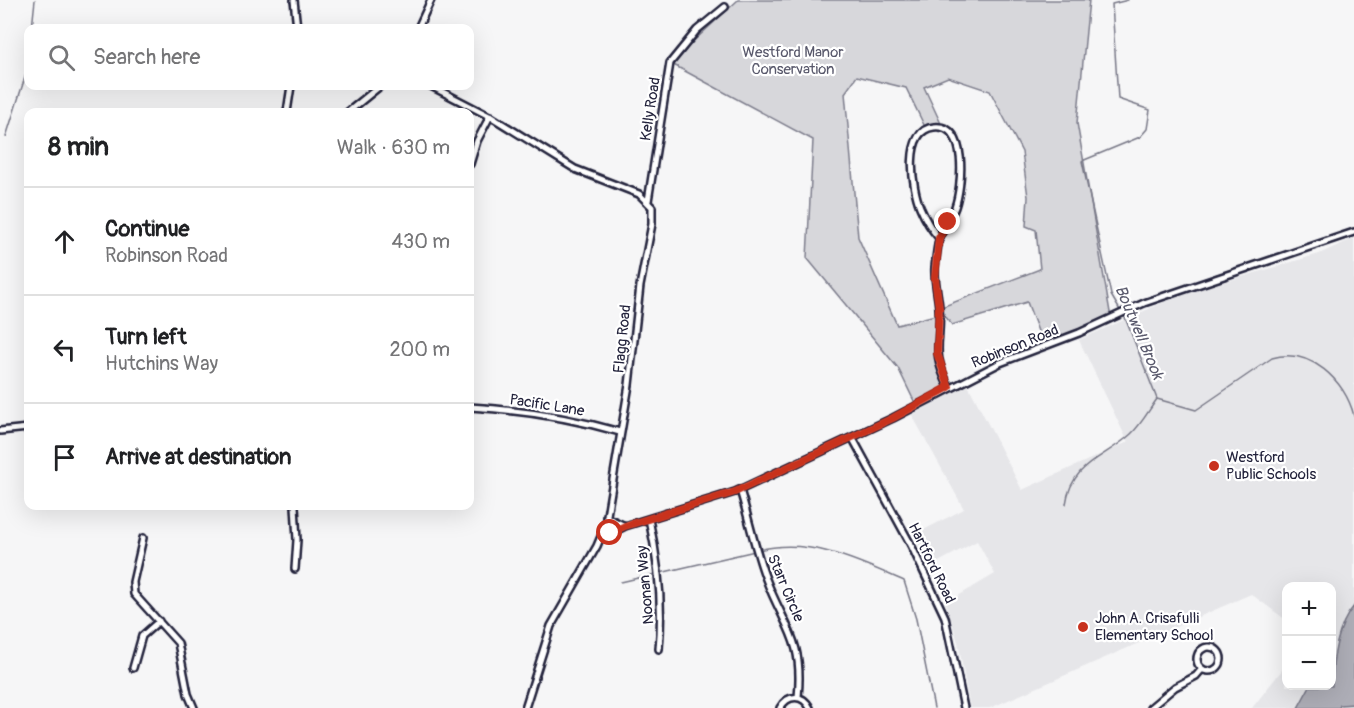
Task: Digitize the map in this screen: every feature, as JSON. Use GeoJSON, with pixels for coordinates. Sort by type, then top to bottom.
{"type":"FeatureCollection","features":[{"type":"Feature","properties":{"kind":"street"},"geometry":{"type":"LineString","coordinates":[[294,0],[297,24]]}},
{"type":"Feature","properties":{"kind":"street"},"geometry":{"type":"LineString","coordinates":[[420,24],[431,0]]}},
{"type":"Feature","properties":{"kind":"street","name":"Kelly Road"},"geometry":{"type":"LineString","coordinates":[[648,201],[670,63],[697,30],[725,7]]}},
{"type":"Feature","properties":{"kind":"street"},"geometry":{"type":"LineString","coordinates":[[288,108],[290,90]]}},
{"type":"Feature","properties":{"kind":"street"},"geometry":{"type":"LineString","coordinates":[[353,108],[375,90]]}},
{"type":"Feature","properties":{"kind":"street"},"geometry":{"type":"LineString","coordinates":[[439,90],[490,116],[566,164],[639,194],[648,201]]}},
{"type":"Feature","properties":{"kind":"street"},"geometry":{"type":"LineString","coordinates":[[474,151],[490,116]]}},
{"type":"Feature","properties":{"kind":"street"},"geometry":{"type":"LineString","coordinates":[[939,238],[920,207],[913,175],[916,142],[923,131],[935,127],[947,130],[953,135],[961,163],[956,207],[939,238],[935,271],[939,314],[936,347],[940,367],[949,387]]}},
{"type":"Feature","properties":{"kind":"street","name":"Flagg Road"},"geometry":{"type":"LineString","coordinates":[[525,708],[551,626],[600,539],[606,517],[629,385],[640,286],[652,224],[651,207],[648,201]]}},
{"type":"Feature","properties":{"kind":"street","name":"Robinson Road"},"geometry":{"type":"LineString","coordinates":[[600,539],[625,526],[740,490],[893,418],[949,387],[1000,363],[1171,292],[1354,232]]}},
{"type":"Feature","properties":{"kind":"street","name":"Pacific Lane"},"geometry":{"type":"LineString","coordinates":[[474,407],[598,426],[620,432]]}},
{"type":"Feature","properties":{"kind":"street"},"geometry":{"type":"LineString","coordinates":[[0,431],[24,428]]}},
{"type":"Feature","properties":{"kind":"street","name":"Hartford Road"},"geometry":{"type":"LineString","coordinates":[[852,437],[911,545],[945,617],[964,708]]}},
{"type":"Feature","properties":{"kind":"street","name":"Starr Circle"},"geometry":{"type":"LineString","coordinates":[[740,490],[766,579],[793,636],[800,672],[798,697]]}},
{"type":"Feature","properties":{"kind":"street"},"geometry":{"type":"LineString","coordinates":[[295,510],[297,540],[295,569]]}},
{"type":"Feature","properties":{"kind":"street"},"geometry":{"type":"LineString","coordinates":[[606,517],[625,526]]}},
{"type":"Feature","properties":{"kind":"street","name":"Noonan Way"},"geometry":{"type":"LineString","coordinates":[[649,519],[657,578],[659,649]]}},
{"type":"Feature","properties":{"kind":"street"},"geometry":{"type":"LineString","coordinates":[[143,538],[133,588],[137,599],[178,642],[188,694],[194,708]]}},
{"type":"Feature","properties":{"kind":"street"},"geometry":{"type":"LineString","coordinates":[[133,668],[142,636],[159,621]]}},
{"type":"Feature","properties":{"kind":"street"},"geometry":{"type":"LineString","coordinates":[[1208,646],[1218,650],[1222,660],[1219,667],[1209,671],[1202,669],[1197,660],[1199,652],[1208,646]]}},
{"type":"Feature","properties":{"kind":"street"},"geometry":{"type":"LineString","coordinates":[[1150,708],[1175,687],[1196,676],[1202,669]]}},
{"type":"Feature","properties":{"kind":"street"},"geometry":{"type":"LineString","coordinates":[[780,708],[786,700],[798,697],[807,702],[810,708]]}},
{"type":"Feature","properties":{"kind":"shaded area","name":"Westford Public Schools"},"geometry":{"type":"Polygon","coordinates":[[[1354,238],[1354,708],[1252,708],[1282,670],[1282,690],[1336,690],[1336,582],[1282,582],[1282,617],[1251,594],[990,708],[970,708],[958,642],[946,603],[995,574],[977,541],[931,566],[914,535],[964,509],[912,415],[968,385],[1022,490],[1128,442],[1079,340],[1180,295],[1319,254],[1354,238]]]}},
{"type":"Feature","properties":{"kind":"shaded area"},"geometry":{"type":"Polygon","coordinates":[[[1354,606],[1354,704],[1340,705],[1339,708],[1298,708],[1308,690],[1336,690],[1336,650],[1343,623],[1354,606]]]}},
{"type":"Feature","properties":{"kind":"green space","name":"Westford Manor Conservation"},"geometry":{"type":"Polygon","coordinates":[[[738,0],[1089,0],[1077,123],[1111,318],[1044,347],[1027,302],[952,325],[939,308],[1040,269],[1036,230],[1026,226],[1028,197],[1022,152],[990,91],[948,77],[924,87],[943,128],[926,129],[906,88],[857,76],[845,93],[858,237],[897,325],[939,314],[938,357],[949,387],[916,405],[898,368],[807,258],[813,140],[670,63],[738,0]]]}},
{"type":"Feature","properties":{"kind":"waterway"},"geometry":{"type":"LineString","coordinates":[[32,24],[35,0]]}},
{"type":"Feature","properties":{"kind":"waterway","name":"Boutwell Brook"},"geometry":{"type":"LineString","coordinates":[[1121,312],[1111,295],[1082,161],[1140,137],[1147,129],[1150,110],[1118,99],[1112,4],[1128,0]]}},
{"type":"Feature","properties":{"kind":"waterway"},"geometry":{"type":"LineString","coordinates":[[6,137],[24,81]]}},
{"type":"Feature","properties":{"kind":"waterway","name":"Boutwell Brook"},"geometry":{"type":"LineString","coordinates":[[1124,315],[1157,399],[1196,410],[1272,358],[1300,357],[1324,369],[1334,379],[1343,390],[1354,416]]}},
{"type":"Feature","properties":{"kind":"waterway"},"geometry":{"type":"LineString","coordinates":[[1066,504],[1069,490],[1082,470],[1131,434],[1157,399]]}},
{"type":"Feature","properties":{"kind":"waterway"},"geometry":{"type":"LineString","coordinates":[[759,550],[778,547],[815,549],[852,559],[904,581],[916,619],[934,708]]}},
{"type":"Feature","properties":{"kind":"waterway"},"geometry":{"type":"LineString","coordinates":[[660,573],[755,551]]}},
{"type":"Feature","properties":{"kind":"waterway"},"geometry":{"type":"LineString","coordinates":[[621,582],[655,574]]}},
{"type":"Feature","properties":{"kind":"place","name":"Westford Public Schools"},"geometry":{"type":"Point","coordinates":[1214,466]}},
{"type":"Feature","properties":{"kind":"place","name":"John A. Crisafulli Elementary School"},"geometry":{"type":"Point","coordinates":[1083,627]}},
{"type":"Feature","properties":{"kind":"route"},"geometry":{"type":"LineString","coordinates":[[610,533],[625,526],[735,492],[893,418],[949,387],[937,353],[939,308],[935,285],[939,238],[948,222]]}}]}
